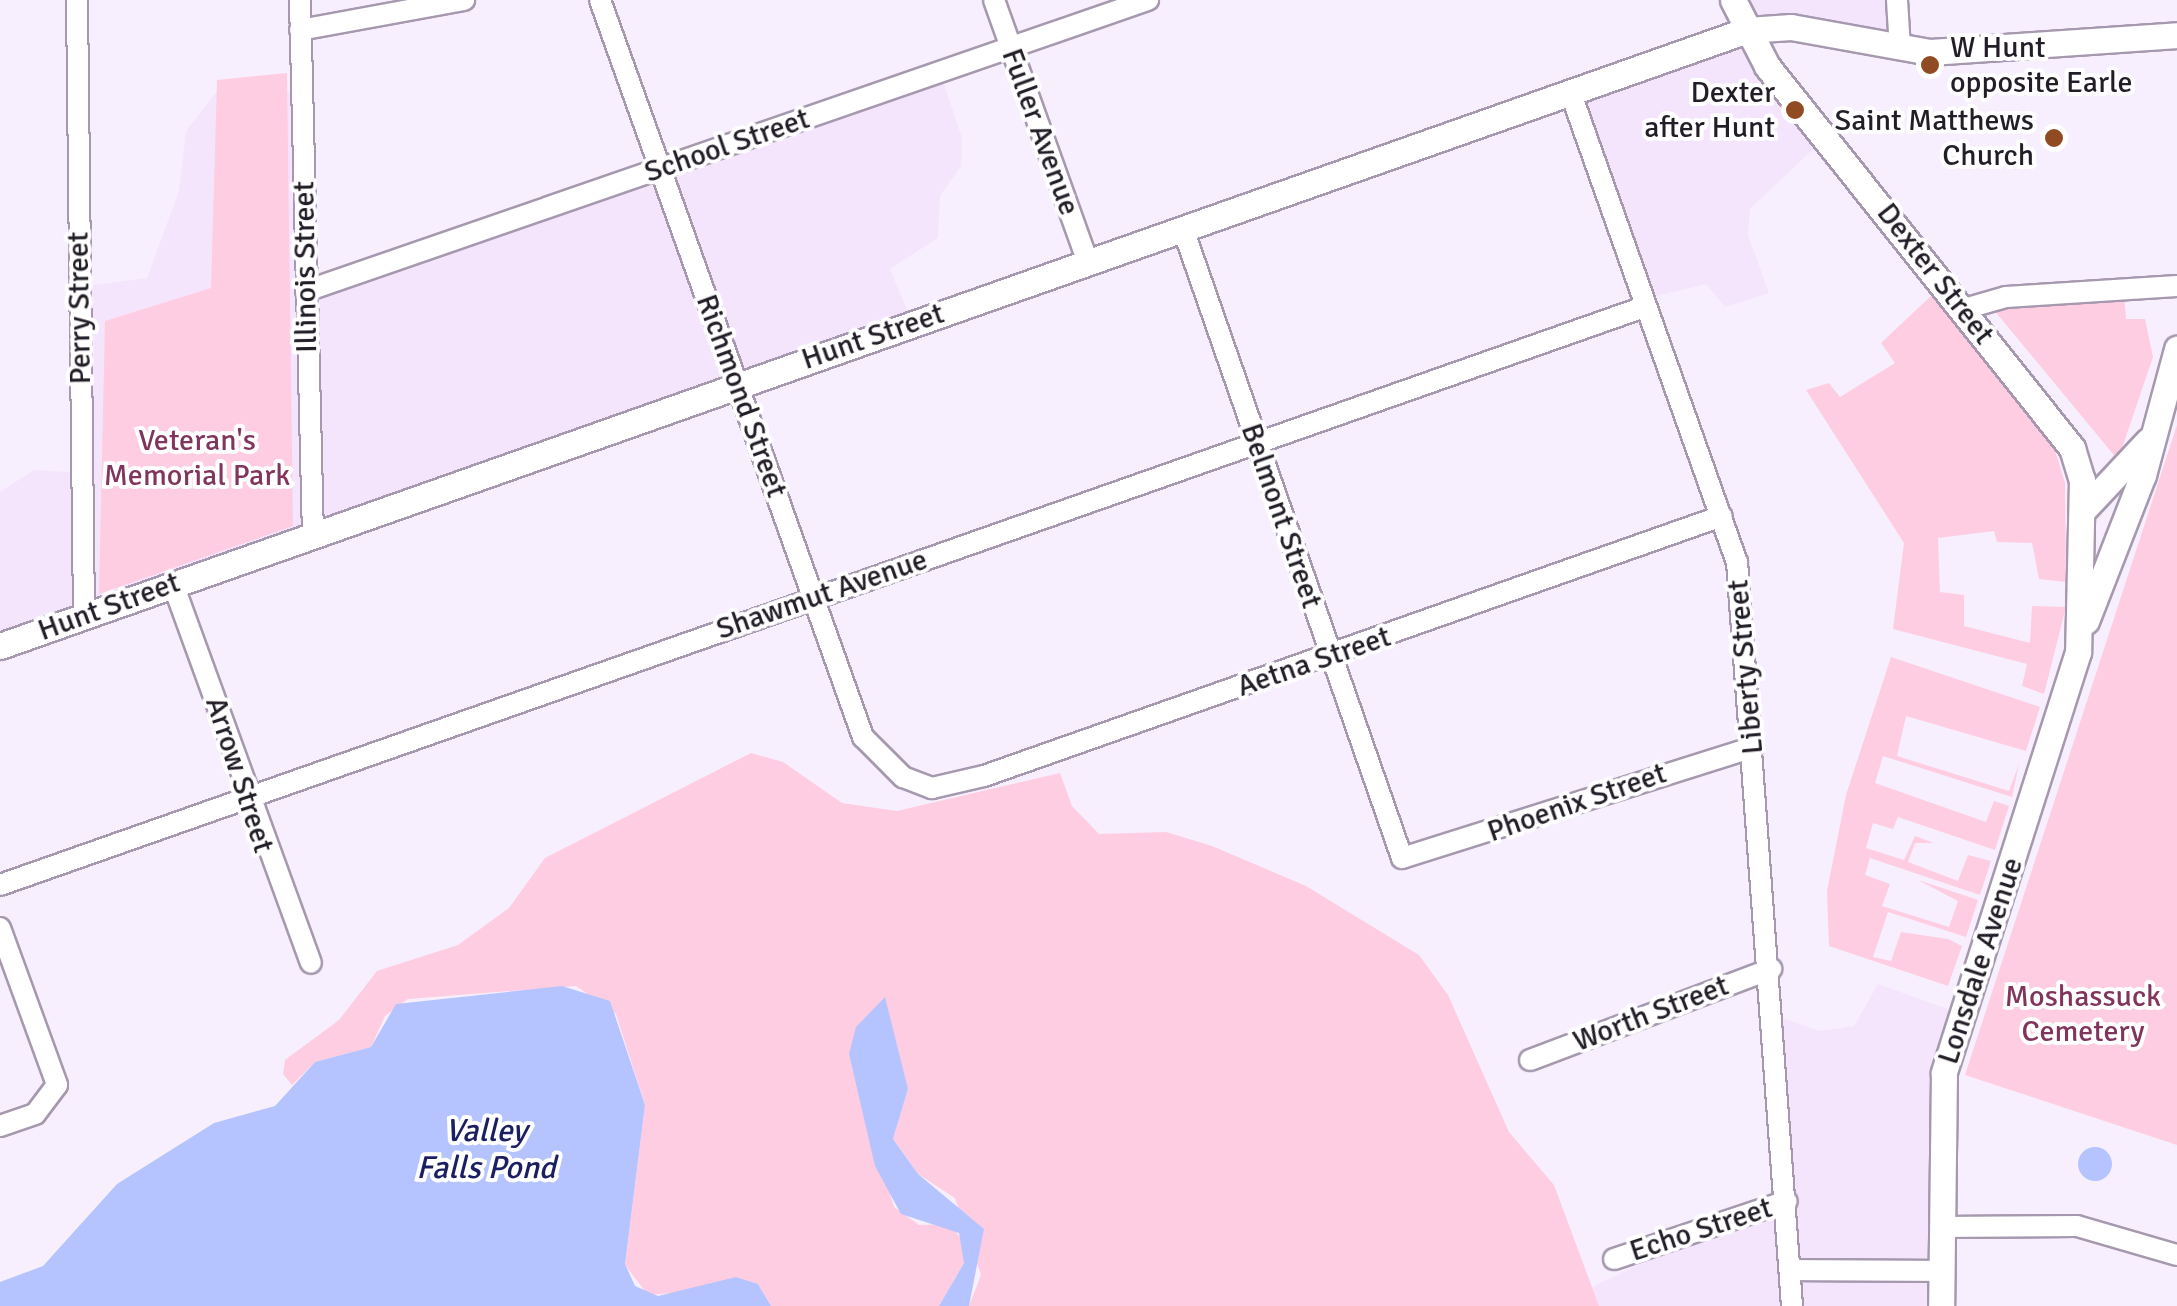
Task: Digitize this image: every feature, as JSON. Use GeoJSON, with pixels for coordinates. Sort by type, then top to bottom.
{"type":"FeatureCollection","features":[{"type":"Feature","properties":{"kind":"main road","name":"Dexter Street"},"geometry":{"type":"LineString","coordinates":[[1733,0],[1747,30],[2072,448],[2086,507]]}},
{"type":"Feature","properties":{"kind":"main road","name":"Hunt Street"},"geometry":{"type":"LineString","coordinates":[[0,646],[1747,30],[1791,27],[1900,50],[2177,35]]}},
{"type":"Feature","properties":{"kind":"main road","name":"Lonsdale Avenue"},"geometry":{"type":"LineString","coordinates":[[1941,1306],[1948,1054],[2084,626],[2102,593],[2177,350]]}},
{"type":"Feature","properties":{"kind":"main road","name":"Lonsdale Avenue"},"geometry":{"type":"LineString","coordinates":[[2084,626],[2086,507],[2148,441]]}},
{"type":"Feature","properties":{"kind":"street","name":"Perry Street"},"geometry":{"type":"LineString","coordinates":[[76,0],[84,616]]}},
{"type":"Feature","properties":{"kind":"street","name":"Illinois Street"},"geometry":{"type":"LineString","coordinates":[[300,0],[313,534]]}},
{"type":"Feature","properties":{"kind":"street"},"geometry":{"type":"LineString","coordinates":[[300,30],[464,0]]}},
{"type":"Feature","properties":{"kind":"street","name":"Richmond Street"},"geometry":{"type":"LineString","coordinates":[[600,0],[863,737],[904,778]]}},
{"type":"Feature","properties":{"kind":"street","name":"Fuller Avenue"},"geometry":{"type":"LineString","coordinates":[[994,0],[1088,263]]}},
{"type":"Feature","properties":{"kind":"street","name":"School Street"},"geometry":{"type":"LineString","coordinates":[[306,291],[1148,0]]}},
{"type":"Feature","properties":{"kind":"street"},"geometry":{"type":"LineString","coordinates":[[1897,0],[1900,50]]}},
{"type":"Feature","properties":{"kind":"street","name":"Liberty Street"},"geometry":{"type":"LineString","coordinates":[[1570,92],[1737,562],[1771,969],[1792,1306]]}},
{"type":"Feature","properties":{"kind":"street","name":"Belmont Street"},"geometry":{"type":"LineString","coordinates":[[1182,228],[1402,858]]}},
{"type":"Feature","properties":{"kind":"street"},"geometry":{"type":"LineString","coordinates":[[1964,309],[2006,297],[2177,286]]}},
{"type":"Feature","properties":{"kind":"street","name":"Shawmut Avenue"},"geometry":{"type":"LineString","coordinates":[[0,885],[1644,307]]}},
{"type":"Feature","properties":{"kind":"street","name":"Aetna Street"},"geometry":{"type":"LineString","coordinates":[[904,778],[951,787],[1722,516]]}},
{"type":"Feature","properties":{"kind":"street","name":"Arrow Street"},"geometry":{"type":"LineString","coordinates":[[173,584],[311,964]]}},
{"type":"Feature","properties":{"kind":"street","name":"Phoenix Street"},"geometry":{"type":"LineString","coordinates":[[1402,858],[1753,747]]}},
{"type":"Feature","properties":{"kind":"street"},"geometry":{"type":"LineString","coordinates":[[0,928],[57,1085],[36,1114],[0,1126]]}},
{"type":"Feature","properties":{"kind":"street","name":"Worth Street"},"geometry":{"type":"LineString","coordinates":[[1530,1060],[1771,969]]}},
{"type":"Feature","properties":{"kind":"street","name":"Echo Street"},"geometry":{"type":"LineString","coordinates":[[1614,1259],[1787,1202]]}},
{"type":"Feature","properties":{"kind":"street"},"geometry":{"type":"LineString","coordinates":[[1942,1228],[2076,1226],[2177,1255]]}},
{"type":"Feature","properties":{"kind":"street"},"geometry":{"type":"LineString","coordinates":[[1791,1270],[1940,1272]]}},
{"type":"Feature","properties":{"kind":"shaded area"},"geometry":{"type":"Polygon","coordinates":[[[1739,0],[1906,0],[1908,42],[1758,32],[1827,136],[1750,209],[1748,235],[1769,293],[1725,307],[1706,284],[1652,297],[1576,86],[1751,29],[1739,0]]]}},
{"type":"Feature","properties":{"kind":"shaded area"},"geometry":{"type":"Polygon","coordinates":[[[940,73],[962,138],[961,166],[940,196],[938,238],[890,269],[911,319],[0,640],[0,492],[34,470],[82,473],[86,286],[147,278],[179,191],[186,131],[218,90],[302,92],[313,285],[940,73]]]}},
{"type":"Feature","properties":{"kind":"shaded area"},"geometry":{"type":"Polygon","coordinates":[[[1878,984],[1962,1014],[1950,1061],[1947,1306],[1599,1306],[1592,1287],[1645,1262],[1648,1246],[1783,1195],[1775,1015],[1819,1031],[1854,1026],[1878,984]]]}},
{"type":"Feature","properties":{"kind":"green space","name":"Veteran's Memorial Park"},"geometry":{"type":"Polygon","coordinates":[[[287,73],[293,526],[99,594],[105,321],[211,288],[217,80],[287,73]]]}},
{"type":"Feature","properties":{"kind":"green space"},"geometry":{"type":"Polygon","coordinates":[[[2124,293],[2126,319],[2145,319],[2153,357],[2118,460],[1989,304],[2124,293]]]}},
{"type":"Feature","properties":{"kind":"green space"},"geometry":{"type":"Polygon","coordinates":[[[1933,294],[2054,447],[2065,483],[2066,582],[2039,579],[2032,543],[1997,542],[1994,531],[1938,538],[1940,592],[1964,595],[1964,626],[2030,643],[2032,606],[2066,607],[2044,694],[2022,686],[2027,664],[1893,629],[1904,543],[1806,390],[1829,383],[1840,397],[1895,363],[1881,343],[1933,294]]]}},
{"type":"Feature","properties":{"kind":"green space","name":"Moshassuck Cemetery"},"geometry":{"type":"Polygon","coordinates":[[[2177,425],[2177,1145],[1965,1075],[2177,425]]]}},
{"type":"Feature","properties":{"kind":"green space"},"geometry":{"type":"Polygon","coordinates":[[[1891,657],[2040,707],[2026,751],[1906,716],[1897,756],[2009,791],[2019,764],[2012,797],[1883,756],[1875,783],[1986,822],[1994,801],[2009,806],[1995,850],[1898,817],[1893,829],[1873,823],[1866,848],[1904,860],[1915,836],[1934,843],[1915,843],[1908,862],[1958,881],[1968,855],[1991,861],[1980,895],[1870,858],[1865,875],[1890,884],[1882,906],[1949,927],[1958,901],[1918,880],[1978,900],[1966,937],[1888,912],[1873,957],[1891,961],[1901,932],[1948,939],[1962,946],[1948,986],[1829,946],[1827,891],[1846,795],[1891,657]]]}},
{"type":"Feature","properties":{"kind":"green space"},"geometry":{"type":"Polygon","coordinates":[[[751,753],[783,762],[842,803],[897,811],[1060,773],[1072,806],[1099,834],[1166,832],[1212,846],[1306,886],[1419,955],[1448,995],[1509,1132],[1554,1185],[1599,1306],[969,1306],[981,1275],[955,1198],[918,1174],[893,1139],[908,1089],[849,1054],[894,1207],[919,1225],[951,1224],[962,1241],[964,1263],[939,1306],[771,1306],[758,1284],[736,1277],[709,1290],[648,1295],[625,1265],[645,1105],[616,1014],[576,986],[408,999],[385,1016],[371,1047],[315,1062],[292,1085],[283,1074],[285,1060],[339,1020],[377,971],[458,945],[509,908],[545,858],[751,753]]]}},
{"type":"Feature","properties":{"kind":"water","name":"Valley Falls Pond"},"geometry":{"type":"Polygon","coordinates":[[[562,986],[610,1001],[645,1105],[625,1264],[635,1286],[658,1296],[736,1277],[758,1284],[771,1306],[0,1306],[0,1282],[43,1266],[117,1184],[214,1123],[275,1106],[315,1062],[371,1047],[396,1004],[562,986]]]}},
{"type":"Feature","properties":{"kind":"water"},"geometry":{"type":"Polygon","coordinates":[[[885,997],[908,1089],[893,1139],[918,1174],[984,1229],[969,1306],[939,1306],[964,1263],[959,1233],[901,1214],[875,1166],[849,1054],[856,1027],[885,997]]]}},
{"type":"Feature","properties":{"kind":"water"},"geometry":{"type":"Polygon","coordinates":[[[2095,1147],[2107,1152],[2112,1164],[2107,1176],[2095,1181],[2083,1176],[2078,1164],[2083,1152],[2095,1147]]]}},
{"type":"Feature","properties":{"kind":"place","name":"W Hunt opposite Earle"},"geometry":{"type":"Point","coordinates":[1930,65]}},
{"type":"Feature","properties":{"kind":"place","name":"Dexter after Hunt"},"geometry":{"type":"Point","coordinates":[1795,110]}},
{"type":"Feature","properties":{"kind":"place","name":"Saint Matthews Church"},"geometry":{"type":"Point","coordinates":[2054,138]}}]}
